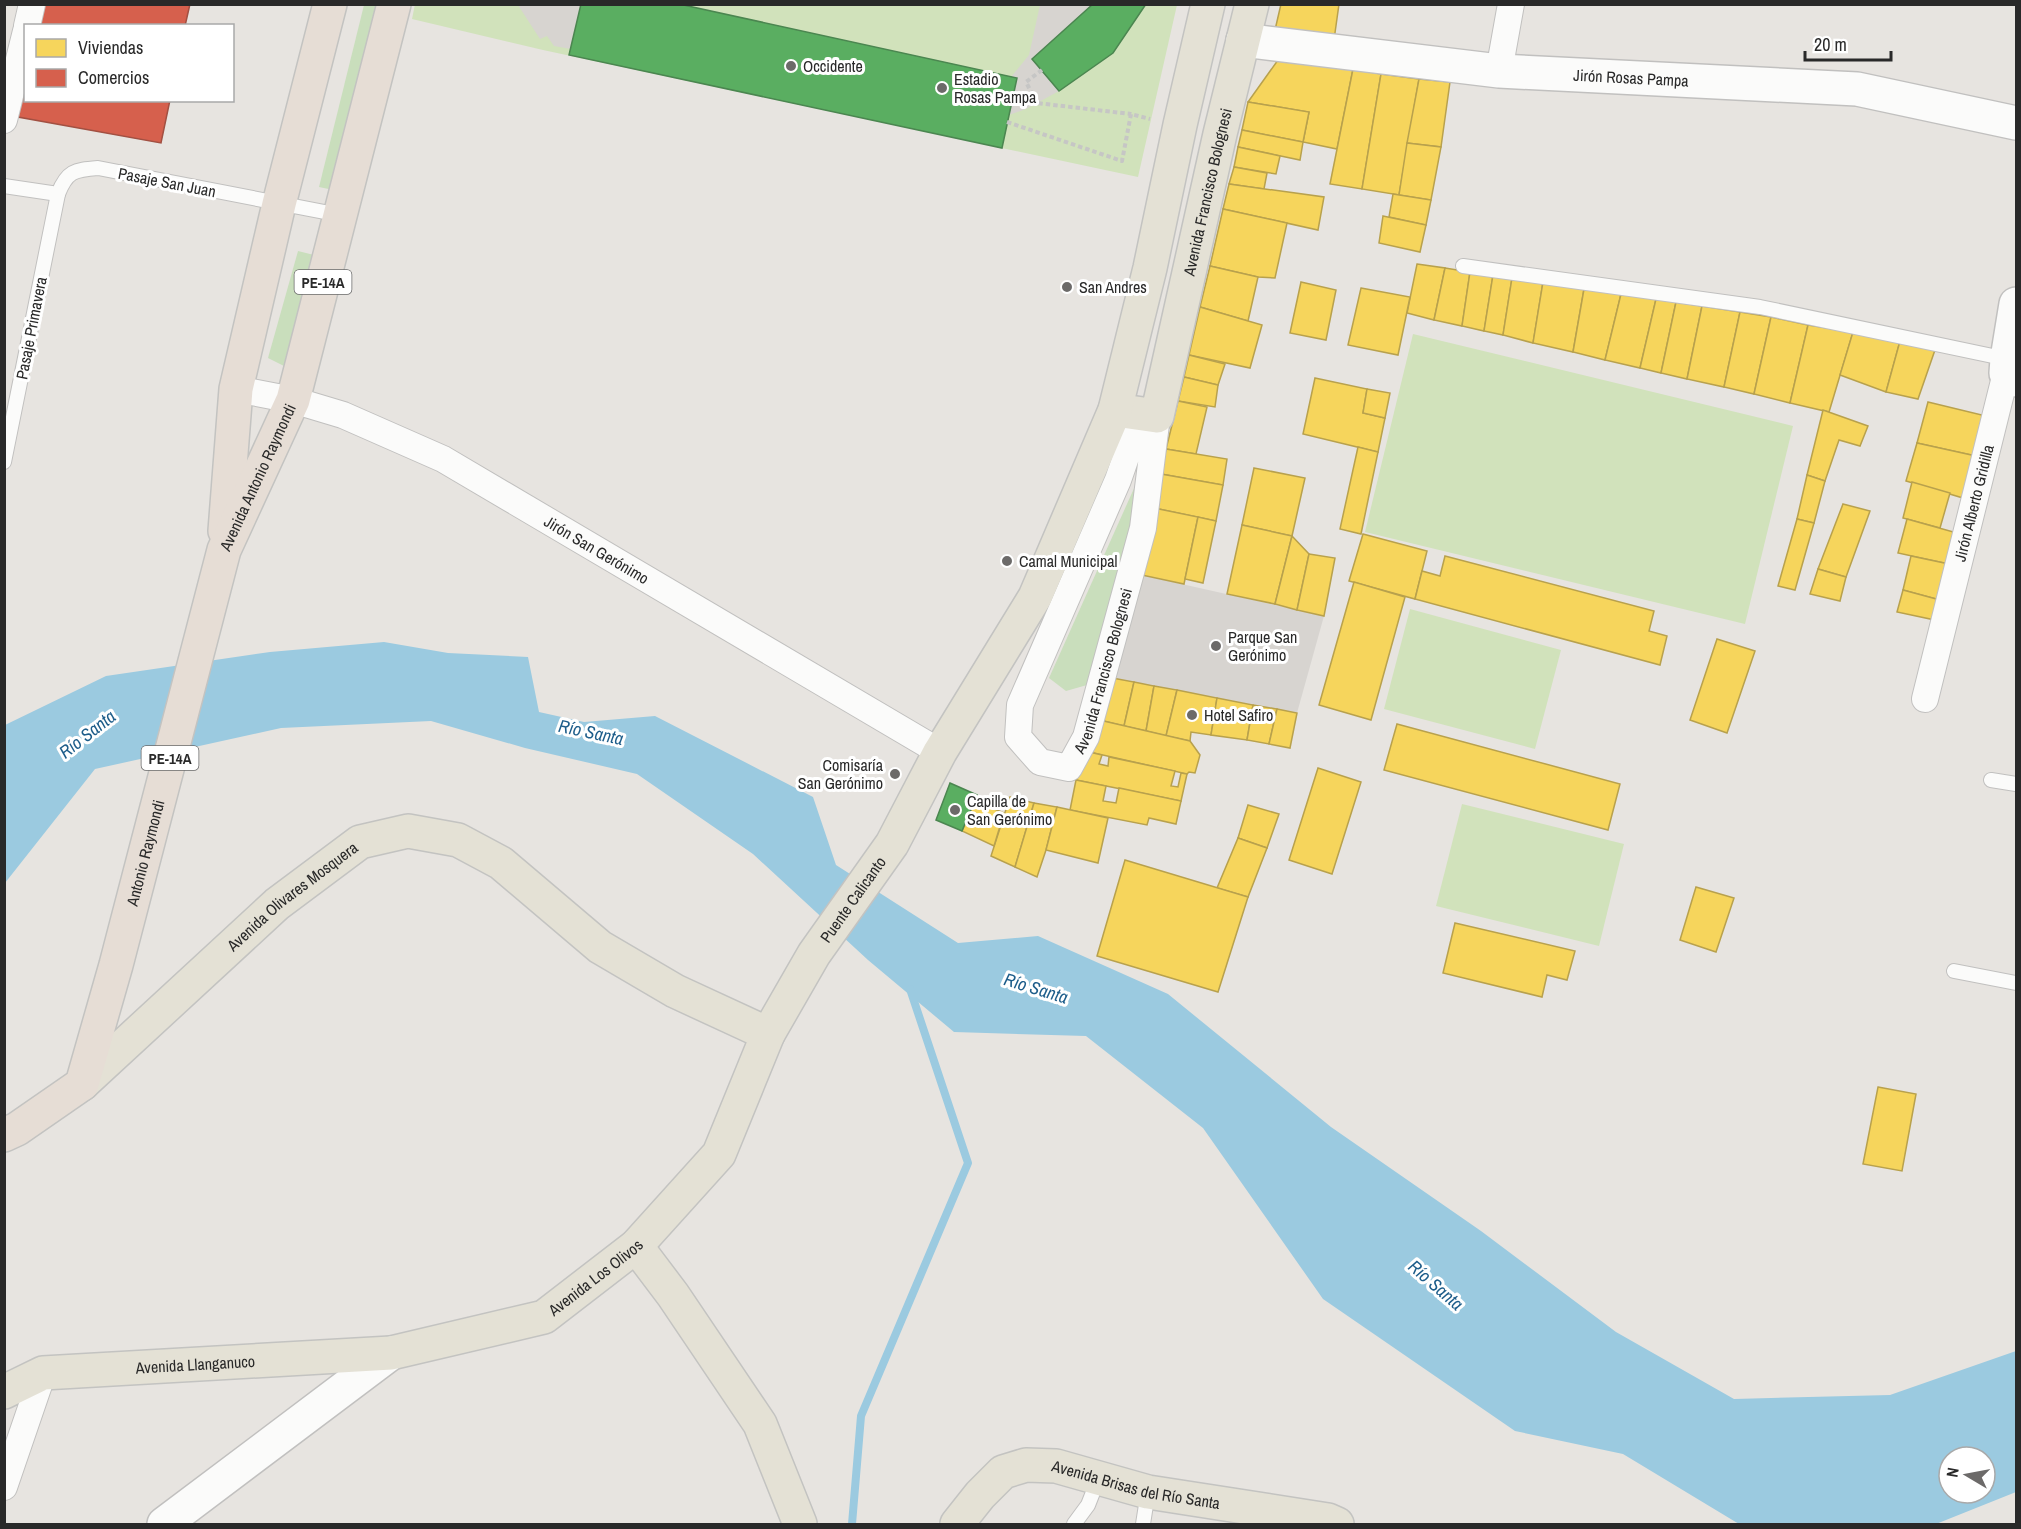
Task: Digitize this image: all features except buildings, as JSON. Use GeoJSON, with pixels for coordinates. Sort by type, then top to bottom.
{"type":"FeatureCollection","features":[{"type":"Feature","properties":{"kind":"highway","name":"Avenida Antonio Raymondi"},"geometry":{"type":"LineString","coordinates":[[224,550],[236,389],[279,204],[330,4]]}},
{"type":"Feature","properties":{"kind":"highway","name":"Avenida Antonio Raymondi"},"geometry":{"type":"LineString","coordinates":[[224,550],[293,400],[394,4]]}},
{"type":"Feature","properties":{"kind":"highway","name":"Antonio Raymondi"},"geometry":{"type":"LineString","coordinates":[[82,1084],[116,965],[224,550]]}},
{"type":"Feature","properties":{"kind":"highway","name":"Avenida Olivares Mosquera"},"geometry":{"type":"LineString","coordinates":[[4,1135],[82,1084]]}},
{"type":"Feature","properties":{"kind":"main road","name":"Avenida Francisco Bolognesi"},"geometry":{"type":"LineString","coordinates":[[1138,414],[1165,122],[1208,4]]}},
{"type":"Feature","properties":{"kind":"main road","name":"Avenida Francisco Bolognesi"},"geometry":{"type":"LineString","coordinates":[[892,843],[940,752],[1035,597],[1138,414],[1189,277],[1220,134],[1252,4]]}},
{"type":"Feature","properties":{"kind":"main road"},"geometry":{"type":"LineString","coordinates":[[1165,122],[1220,134]]}},
{"type":"Feature","properties":{"kind":"main road"},"geometry":{"type":"LineString","coordinates":[[1150,268],[1189,277]]}},
{"type":"Feature","properties":{"kind":"main road","name":"Avenida Olivares Mosquera"},"geometry":{"type":"LineString","coordinates":[[82,1084],[277,904],[360,842],[408,831],[458,840],[501,863],[600,947],[675,991],[768,1034]]}},
{"type":"Feature","properties":{"kind":"main road","name":"Puente Calicanto"},"geometry":{"type":"LineString","coordinates":[[814,954],[892,843]]}},
{"type":"Feature","properties":{"kind":"main road","name":"Avenida Los Olivos"},"geometry":{"type":"LineString","coordinates":[[391,1353],[544,1317],[636,1246],[719,1154],[768,1034],[814,954]]}},
{"type":"Feature","properties":{"kind":"main road"},"geometry":{"type":"LineString","coordinates":[[636,1246],[673,1294],[760,1424],[800,1524]]}},
{"type":"Feature","properties":{"kind":"main road","name":"Avenida Llanganuco"},"geometry":{"type":"LineString","coordinates":[[4,1392],[43,1373],[391,1353]]}},
{"type":"Feature","properties":{"kind":"main road","name":"Avenida Brisas del Río Santa"},"geometry":{"type":"LineString","coordinates":[[957,1524],[980,1495],[1003,1472],[1026,1465],[1056,1466],[1148,1492],[1291,1519],[1328,1520],[1337,1524]]}},
{"type":"Feature","properties":{"kind":"street"},"geometry":{"type":"LineString","coordinates":[[27,24],[32,4]]}},
{"type":"Feature","properties":{"kind":"street"},"geometry":{"type":"LineString","coordinates":[[1499,71],[1511,4]]}},
{"type":"Feature","properties":{"kind":"street"},"geometry":{"type":"LineString","coordinates":[[4,120],[24,39]]}},
{"type":"Feature","properties":{"kind":"street","name":"Jirón Rosas Pampa"},"geometry":{"type":"LineString","coordinates":[[1243,40],[1499,71],[1857,89],[2016,123]]}},
{"type":"Feature","properties":{"kind":"street","name":"Jirón Alberto Gridilla"},"geometry":{"type":"LineString","coordinates":[[1926,699],[2010,371],[2016,304]]}},
{"type":"Feature","properties":{"kind":"street","name":"Jirón San Gerónimo"},"geometry":{"type":"LineString","coordinates":[[236,389],[293,400],[343,415],[442,459],[940,752]]}},
{"type":"Feature","properties":{"kind":"street","name":"Avenida Francisco Bolognesi"},"geometry":{"type":"LineString","coordinates":[[1138,414],[1143,528],[1086,737],[1069,768],[1040,762],[1018,737],[1020,705],[1118,480],[1138,414]]}},
{"type":"Feature","properties":{"kind":"street","name":"Avenida Los Olivos"},"geometry":{"type":"LineString","coordinates":[[164,1524],[391,1353]]}},
{"type":"Feature","properties":{"kind":"street"},"geometry":{"type":"LineString","coordinates":[[4,1487],[43,1373]]}},
{"type":"Feature","properties":{"kind":"lane","name":"Pasaje San Juan"},"geometry":{"type":"LineString","coordinates":[[58,194],[64,180],[72,173],[98,168],[340,215]]}},
{"type":"Feature","properties":{"kind":"lane"},"geometry":{"type":"LineString","coordinates":[[4,186],[58,194]]}},
{"type":"Feature","properties":{"kind":"lane","name":"Pasaje Primavera"},"geometry":{"type":"LineString","coordinates":[[4,462],[58,194]]}},
{"type":"Feature","properties":{"kind":"lane"},"geometry":{"type":"LineString","coordinates":[[1463,266],[1760,307],[2010,371]]}},
{"type":"Feature","properties":{"kind":"lane"},"geometry":{"type":"LineString","coordinates":[[1991,780],[2016,784]]}},
{"type":"Feature","properties":{"kind":"lane"},"geometry":{"type":"LineString","coordinates":[[1954,971],[2016,983]]}},
{"type":"Feature","properties":{"kind":"lane"},"geometry":{"type":"LineString","coordinates":[[1074,1524],[1088,1505],[1099,1477]]}},
{"type":"Feature","properties":{"kind":"lane"},"geometry":{"type":"LineString","coordinates":[[1143,1524],[1148,1492]]}},
{"type":"Feature","properties":{"kind":"path"},"geometry":{"type":"LineString","coordinates":[[1042,70],[1026,81],[1037,103],[1131,114],[1165,122]]}},
{"type":"Feature","properties":{"kind":"path"},"geometry":{"type":"LineString","coordinates":[[1007,122],[1122,161],[1131,114]]}},
{"type":"Feature","properties":{"kind":"green space","name":"Estadio Rosas Pampa"},"geometry":{"type":"Polygon","coordinates":[[[415,4],[1177,5],[1138,177],[543,50],[412,19],[415,4]]]}},
{"type":"Feature","properties":{"kind":"green space"},"geometry":{"type":"Polygon","coordinates":[[[364,5],[386,5],[338,191],[319,187],[364,5]]]}},
{"type":"Feature","properties":{"kind":"green space"},"geometry":{"type":"Polygon","coordinates":[[[298,251],[322,257],[286,367],[268,358],[298,251]]]}},
{"type":"Feature","properties":{"kind":"green space"},"geometry":{"type":"Polygon","coordinates":[[[1413,334],[1793,426],[1745,624],[1365,532],[1413,334]]]}},
{"type":"Feature","properties":{"kind":"green space"},"geometry":{"type":"Polygon","coordinates":[[[1140,475],[1125,561],[1087,685],[1066,691],[1049,678],[1140,475]]]}},
{"type":"Feature","properties":{"kind":"green space"},"geometry":{"type":"Polygon","coordinates":[[[1410,609],[1561,650],[1535,749],[1384,709],[1410,609]]]}},
{"type":"Feature","properties":{"kind":"green space"},"geometry":{"type":"Polygon","coordinates":[[[1462,804],[1624,844],[1599,946],[1436,906],[1462,804]]]}},
{"type":"Feature","properties":{"kind":"shaded area"},"geometry":{"type":"Polygon","coordinates":[[[518,5],[581,5],[571,49],[554,46],[547,36],[540,39],[518,5]]]}},
{"type":"Feature","properties":{"kind":"shaded area"},"geometry":{"type":"Polygon","coordinates":[[[1040,5],[1093,5],[1059,91],[1026,109],[1009,115],[1011,77],[1029,55],[1040,5]]]}},
{"type":"Feature","properties":{"kind":"shaded area","name":"Parque San Gerónimo"},"geometry":{"type":"Polygon","coordinates":[[[1137,574],[1324,616],[1297,713],[1107,677],[1137,574]]]}},
{"type":"Feature","properties":{"kind":"water","name":"Río Santa"},"geometry":{"type":"Polygon","coordinates":[[[384,642],[448,653],[528,657],[539,712],[584,722],[655,716],[813,797],[836,865],[958,943],[1038,936],[1168,994],[1331,1127],[1481,1231],[1616,1332],[1734,1399],[1890,1395],[2016,1351],[2016,1492],[1997,1500],[1997,1445],[1937,1445],[1937,1505],[1984,1505],[1936,1524],[1739,1524],[1623,1454],[1515,1431],[1323,1299],[1203,1128],[1086,1036],[954,1032],[868,960],[753,854],[637,774],[525,748],[431,721],[281,728],[95,769],[5,883],[5,725],[106,676],[270,652],[384,642]]]}},
{"type":"Feature","properties":{"kind":"waterway"},"geometry":{"type":"LineString","coordinates":[[852,1524],[861,1416],[968,1163],[910,989]]}},
{"type":"Feature","properties":{"kind":"place","name":"Occidente"},"geometry":{"type":"Point","coordinates":[791,66]}},
{"type":"Feature","properties":{"kind":"place","name":"Estadio Rosas Pampa"},"geometry":{"type":"Point","coordinates":[942,88]}},
{"type":"Feature","properties":{"kind":"place","name":"San Andres"},"geometry":{"type":"Point","coordinates":[1067,287]}},
{"type":"Feature","properties":{"kind":"place","name":"Camal Municipal"},"geometry":{"type":"Point","coordinates":[1007,561]}},
{"type":"Feature","properties":{"kind":"place","name":"Parque San Gerónimo"},"geometry":{"type":"Point","coordinates":[1216,646]}},
{"type":"Feature","properties":{"kind":"place","name":"Hotel Safiro"},"geometry":{"type":"Point","coordinates":[1192,715]}},
{"type":"Feature","properties":{"kind":"place","name":"Comisaría San Gerónimo"},"geometry":{"type":"Point","coordinates":[895,774]}},
{"type":"Feature","properties":{"kind":"place","name":"Capilla de San Gerónimo"},"geometry":{"type":"Point","coordinates":[955,810]}}]}
